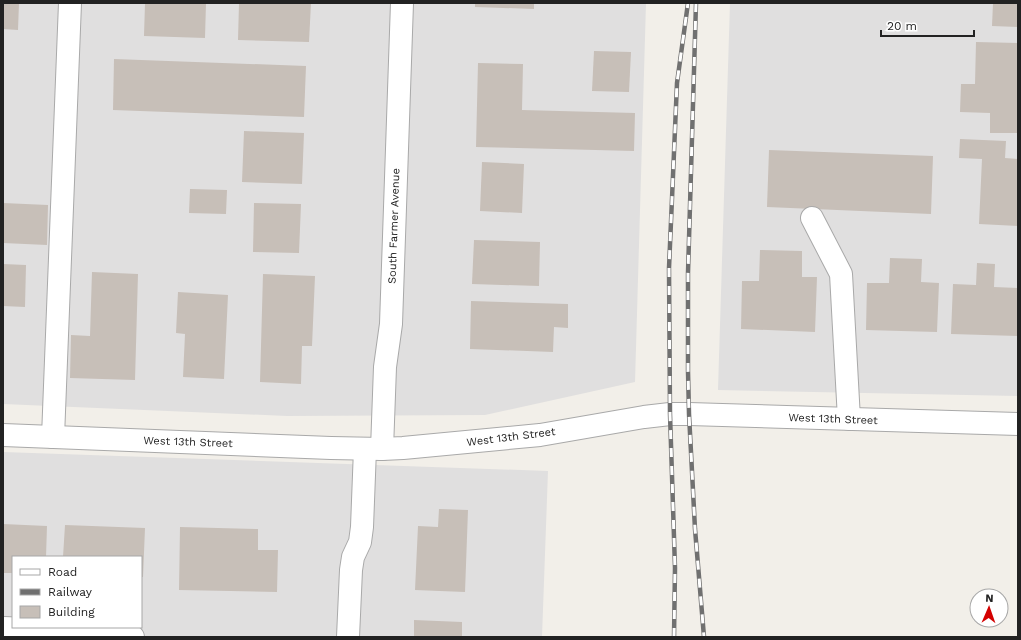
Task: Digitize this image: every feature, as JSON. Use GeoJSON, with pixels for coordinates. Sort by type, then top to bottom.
{"type":"FeatureCollection","features":[{"type":"Feature","properties":{"kind":"street"},"geometry":{"type":"LineString","coordinates":[[52,436],[70,3]]}},
{"type":"Feature","properties":{"kind":"street","name":"South Farmer Avenue"},"geometry":{"type":"LineString","coordinates":[[348,637],[351,570],[353,557],[360,542],[391,324],[402,3]]}},
{"type":"Feature","properties":{"kind":"street"},"geometry":{"type":"LineString","coordinates":[[812,218],[841,274],[849,419]]}},
{"type":"Feature","properties":{"kind":"street","name":"West 13th Street"},"geometry":{"type":"LineString","coordinates":[[3,435],[374,449],[435,445],[540,434],[670,414],[1018,424]]}},
{"type":"Feature","properties":{"kind":"street"},"geometry":{"type":"LineString","coordinates":[[3,628],[110,632],[133,637]]}},
{"type":"Feature","properties":{"kind":"shaded area"},"geometry":{"type":"Polygon","coordinates":[[[3,3],[646,3],[635,382],[485,415],[287,416],[3,404],[3,3]]]}},
{"type":"Feature","properties":{"kind":"shaded area"},"geometry":{"type":"Polygon","coordinates":[[[730,3],[1018,3],[1018,396],[718,390],[730,3]]]}},
{"type":"Feature","properties":{"kind":"shaded area"},"geometry":{"type":"Polygon","coordinates":[[[3,452],[548,471],[542,637],[3,637],[3,452]]]}},
{"type":"Feature","properties":{"kind":"building"},"geometry":{"type":"Polygon","coordinates":[[[3,3],[19,3],[18,30],[3,29],[3,3]]]}},
{"type":"Feature","properties":{"kind":"building"},"geometry":{"type":"Polygon","coordinates":[[[145,3],[206,3],[205,38],[144,36],[145,3]]]}},
{"type":"Feature","properties":{"kind":"building"},"geometry":{"type":"Polygon","coordinates":[[[239,3],[311,3],[309,42],[238,40],[239,3]]]}},
{"type":"Feature","properties":{"kind":"building"},"geometry":{"type":"Polygon","coordinates":[[[475,3],[534,3],[534,9],[475,7],[475,3]]]}},
{"type":"Feature","properties":{"kind":"building"},"geometry":{"type":"Polygon","coordinates":[[[993,3],[1018,3],[1018,27],[992,26],[993,3]]]}},
{"type":"Feature","properties":{"kind":"building"},"geometry":{"type":"Polygon","coordinates":[[[976,42],[1018,43],[1018,133],[990,133],[990,113],[960,112],[961,84],[975,84],[976,42]]]}},
{"type":"Feature","properties":{"kind":"building"},"geometry":{"type":"Polygon","coordinates":[[[594,51],[631,52],[629,92],[592,91],[594,51]]]}},
{"type":"Feature","properties":{"kind":"building"},"geometry":{"type":"Polygon","coordinates":[[[114,59],[306,66],[304,117],[113,110],[114,59]]]}},
{"type":"Feature","properties":{"kind":"building"},"geometry":{"type":"Polygon","coordinates":[[[478,63],[523,64],[522,110],[635,113],[634,151],[476,147],[478,63]]]}},
{"type":"Feature","properties":{"kind":"building"},"geometry":{"type":"Polygon","coordinates":[[[244,131],[304,133],[302,184],[242,182],[244,131]]]}},
{"type":"Feature","properties":{"kind":"building"},"geometry":{"type":"Polygon","coordinates":[[[960,139],[1006,141],[1005,158],[1018,159],[1018,226],[979,224],[982,159],[959,158],[960,139]]]}},
{"type":"Feature","properties":{"kind":"building"},"geometry":{"type":"Polygon","coordinates":[[[769,150],[933,156],[931,214],[767,207],[769,150]]]}},
{"type":"Feature","properties":{"kind":"building"},"geometry":{"type":"Polygon","coordinates":[[[482,162],[524,164],[522,213],[480,211],[482,162]]]}},
{"type":"Feature","properties":{"kind":"building"},"geometry":{"type":"Polygon","coordinates":[[[190,189],[227,190],[226,214],[189,213],[190,189]]]}},
{"type":"Feature","properties":{"kind":"building"},"geometry":{"type":"Polygon","coordinates":[[[3,203],[48,205],[47,245],[3,243],[3,203]]]}},
{"type":"Feature","properties":{"kind":"building"},"geometry":{"type":"Polygon","coordinates":[[[254,203],[301,204],[299,253],[253,252],[254,203]]]}},
{"type":"Feature","properties":{"kind":"building"},"geometry":{"type":"Polygon","coordinates":[[[474,240],[540,242],[539,286],[472,284],[474,240]]]}},
{"type":"Feature","properties":{"kind":"building"},"geometry":{"type":"Polygon","coordinates":[[[760,250],[802,251],[802,277],[817,277],[815,332],[741,329],[742,281],[759,281],[760,250]]]}},
{"type":"Feature","properties":{"kind":"building"},"geometry":{"type":"Polygon","coordinates":[[[890,258],[922,259],[921,282],[939,283],[937,332],[866,330],[867,283],[889,283],[890,258]]]}},
{"type":"Feature","properties":{"kind":"building"},"geometry":{"type":"Polygon","coordinates":[[[977,263],[995,264],[994,287],[1018,288],[1018,336],[951,334],[953,284],[976,285],[977,263]]]}},
{"type":"Feature","properties":{"kind":"building"},"geometry":{"type":"Polygon","coordinates":[[[3,264],[26,265],[25,307],[3,306],[3,264]]]}},
{"type":"Feature","properties":{"kind":"building"},"geometry":{"type":"Polygon","coordinates":[[[92,272],[138,274],[135,380],[70,378],[71,335],[90,336],[92,272]]]}},
{"type":"Feature","properties":{"kind":"building"},"geometry":{"type":"Polygon","coordinates":[[[263,274],[315,276],[312,346],[302,346],[301,384],[260,382],[263,274]]]}},
{"type":"Feature","properties":{"kind":"building"},"geometry":{"type":"Polygon","coordinates":[[[178,292],[228,295],[224,379],[183,377],[185,334],[176,333],[178,292]]]}},
{"type":"Feature","properties":{"kind":"building"},"geometry":{"type":"Polygon","coordinates":[[[471,301],[568,304],[568,328],[554,327],[553,352],[470,349],[471,301]]]}},
{"type":"Feature","properties":{"kind":"building"},"geometry":{"type":"Polygon","coordinates":[[[439,509],[468,510],[465,592],[415,590],[418,526],[438,527],[439,509]]]}},
{"type":"Feature","properties":{"kind":"building"},"geometry":{"type":"Polygon","coordinates":[[[3,524],[47,526],[46,556],[12,556],[12,573],[3,573],[3,524]]]}},
{"type":"Feature","properties":{"kind":"building"},"geometry":{"type":"Polygon","coordinates":[[[65,525],[145,528],[143,577],[142,556],[63,556],[65,525]]]}},
{"type":"Feature","properties":{"kind":"building"},"geometry":{"type":"Polygon","coordinates":[[[180,527],[258,529],[258,550],[278,550],[277,592],[179,590],[180,527]]]}},
{"type":"Feature","properties":{"kind":"building"},"geometry":{"type":"Polygon","coordinates":[[[414,620],[462,622],[462,637],[414,637],[414,620]]]}},
{"type":"Feature","properties":{"kind":"railway"},"geometry":{"type":"LineString","coordinates":[[674,637],[675,568],[670,414],[669,268],[677,83],[688,3]]}},
{"type":"Feature","properties":{"kind":"railway"},"geometry":{"type":"LineString","coordinates":[[696,3],[688,273],[688,371],[695,529],[704,637]]}}]}
